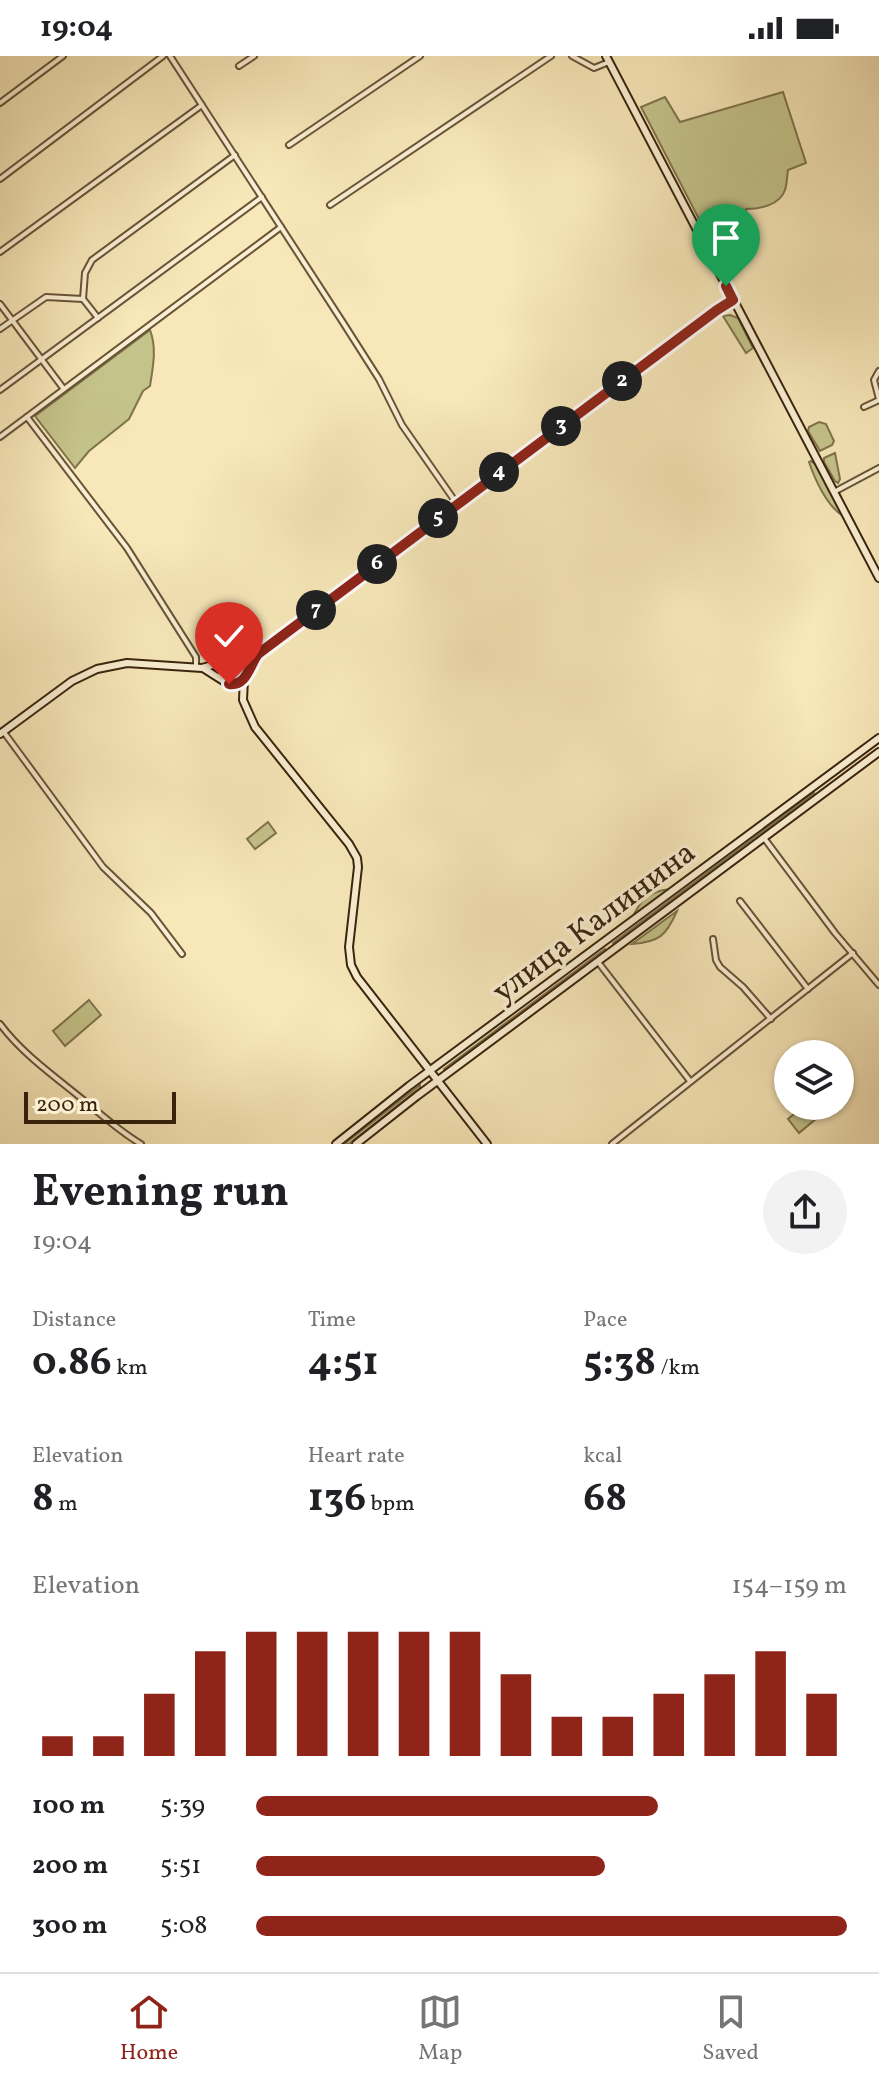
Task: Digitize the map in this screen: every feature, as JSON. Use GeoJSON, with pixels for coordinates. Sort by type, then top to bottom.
{"type":"FeatureCollection","features":[{"type":"Feature","properties":{"kind":"main road"},"geometry":{"type":"LineString","coordinates":[[608,59],[879,578]]}},
{"type":"Feature","properties":{"kind":"main road"},"geometry":{"type":"LineString","coordinates":[[229,684],[237,685],[245,677],[258,654],[733,300]]}},
{"type":"Feature","properties":{"kind":"main road"},"geometry":{"type":"LineString","coordinates":[[2,732],[72,681],[97,669],[127,663],[199,667],[258,654]]}},
{"type":"Feature","properties":{"kind":"main road"},"geometry":{"type":"LineString","coordinates":[[235,659],[245,666],[243,700]]}},
{"type":"Feature","properties":{"kind":"main road"},"geometry":{"type":"LineString","coordinates":[[222,679],[221,667],[227,661]]}},
{"type":"Feature","properties":{"kind":"main road"},"geometry":{"type":"LineString","coordinates":[[199,667],[229,684],[243,700],[255,727],[353,850],[358,867],[349,947],[351,965],[360,982],[487,1144]]}},
{"type":"Feature","properties":{"kind":"main road","name":"улица Калинина"},"geometry":{"type":"LineString","coordinates":[[336,1144],[879,738]]}},
{"type":"Feature","properties":{"kind":"main road","name":"улица Калинина"},"geometry":{"type":"LineString","coordinates":[[356,1144],[879,752]]}},
{"type":"Feature","properties":{"kind":"main road"},"geometry":{"type":"LineString","coordinates":[[818,784],[825,793]]}},
{"type":"Feature","properties":{"kind":"main road"},"geometry":{"type":"LineString","coordinates":[[610,939],[616,948]]}},
{"type":"Feature","properties":{"kind":"street"},"geometry":{"type":"LineString","coordinates":[[0,103],[63,56]]}},
{"type":"Feature","properties":{"kind":"street"},"geometry":{"type":"LineString","coordinates":[[0,179],[163,56]]}},
{"type":"Feature","properties":{"kind":"street"},"geometry":{"type":"LineString","coordinates":[[170,56],[375,372],[402,425],[457,504]]}},
{"type":"Feature","properties":{"kind":"street"},"geometry":{"type":"LineString","coordinates":[[239,66],[254,56]]}},
{"type":"Feature","properties":{"kind":"street"},"geometry":{"type":"LineString","coordinates":[[289,145],[420,56]]}},
{"type":"Feature","properties":{"kind":"street"},"geometry":{"type":"LineString","coordinates":[[330,205],[551,56]]}},
{"type":"Feature","properties":{"kind":"street"},"geometry":{"type":"LineString","coordinates":[[572,56],[594,68],[608,59]]}},
{"type":"Feature","properties":{"kind":"street"},"geometry":{"type":"LineString","coordinates":[[0,252],[202,105]]}},
{"type":"Feature","properties":{"kind":"street"},"geometry":{"type":"LineString","coordinates":[[98,318],[83,299],[85,273],[92,260],[235,155]]}},
{"type":"Feature","properties":{"kind":"street"},"geometry":{"type":"LineString","coordinates":[[0,390],[262,197]]}},
{"type":"Feature","properties":{"kind":"street"},"geometry":{"type":"LineString","coordinates":[[0,437],[281,227]]}},
{"type":"Feature","properties":{"kind":"street"},"geometry":{"type":"LineString","coordinates":[[0,329],[46,297],[83,299]]}},
{"type":"Feature","properties":{"kind":"street"},"geometry":{"type":"LineString","coordinates":[[0,304],[63,388]]}},
{"type":"Feature","properties":{"kind":"street"},"geometry":{"type":"LineString","coordinates":[[864,407],[879,399],[874,380],[879,371]]}},
{"type":"Feature","properties":{"kind":"street"},"geometry":{"type":"LineString","coordinates":[[27,417],[127,548],[196,657],[199,667]]}},
{"type":"Feature","properties":{"kind":"street"},"geometry":{"type":"LineString","coordinates":[[834,492],[879,468]]}},
{"type":"Feature","properties":{"kind":"street"},"geometry":{"type":"LineString","coordinates":[[2,732],[106,871],[151,913],[182,954]]}},
{"type":"Feature","properties":{"kind":"street"},"geometry":{"type":"LineString","coordinates":[[764,838],[835,933],[879,985]]}},
{"type":"Feature","properties":{"kind":"street"},"geometry":{"type":"LineString","coordinates":[[740,901],[808,989]]}},
{"type":"Feature","properties":{"kind":"street"},"geometry":{"type":"LineString","coordinates":[[713,939],[720,967],[743,987],[771,1019]]}},
{"type":"Feature","properties":{"kind":"street"},"geometry":{"type":"LineString","coordinates":[[612,1144],[853,953]]}},
{"type":"Feature","properties":{"kind":"street"},"geometry":{"type":"LineString","coordinates":[[598,962],[690,1081]]}},
{"type":"Feature","properties":{"kind":"street"},"geometry":{"type":"LineString","coordinates":[[0,1024],[38,1063],[141,1144]]}},
{"type":"Feature","properties":{"kind":"shaded area"},"geometry":{"type":"Polygon","coordinates":[[[783,92],[806,163],[788,170],[785,190],[774,203],[746,209],[736,261],[741,268],[728,275],[641,107],[665,97],[680,122],[783,92]]]}},
{"type":"Feature","properties":{"kind":"shaded area"},"geometry":{"type":"Polygon","coordinates":[[[723,316],[738,318],[753,348],[746,353],[723,316]]]}},
{"type":"Feature","properties":{"kind":"shaded area"},"geometry":{"type":"Polygon","coordinates":[[[150,330],[154,351],[150,386],[143,391],[129,419],[89,451],[75,468],[35,416],[150,330]]]}},
{"type":"Feature","properties":{"kind":"shaded area"},"geometry":{"type":"Polygon","coordinates":[[[819,422],[826,424],[834,441],[820,451],[808,431],[809,427],[819,422]]]}},
{"type":"Feature","properties":{"kind":"shaded area"},"geometry":{"type":"Polygon","coordinates":[[[835,453],[838,483],[824,462],[824,458],[835,453]]]}},
{"type":"Feature","properties":{"kind":"shaded area"},"geometry":{"type":"Polygon","coordinates":[[[811,461],[816,465],[843,516],[822,492],[811,461]]]}},
{"type":"Feature","properties":{"kind":"shaded area"},"geometry":{"type":"Polygon","coordinates":[[[233,662],[240,665],[243,672],[240,679],[233,682],[226,679],[223,672],[226,665],[233,662]]]}},
{"type":"Feature","properties":{"kind":"shaded area"},"geometry":{"type":"Polygon","coordinates":[[[814,793],[816,797],[615,946],[613,943],[814,793]]]}},
{"type":"Feature","properties":{"kind":"shaded area"},"geometry":{"type":"Polygon","coordinates":[[[268,822],[276,833],[255,849],[247,839],[268,822]]]}},
{"type":"Feature","properties":{"kind":"shaded area"},"geometry":{"type":"Polygon","coordinates":[[[671,889],[632,919],[647,897],[671,889]]]}},
{"type":"Feature","properties":{"kind":"shaded area"},"geometry":{"type":"Polygon","coordinates":[[[677,911],[660,936],[649,942],[632,944],[677,911]]]}},
{"type":"Feature","properties":{"kind":"shaded area"},"geometry":{"type":"Polygon","coordinates":[[[605,949],[607,952],[446,1073],[444,1069],[605,949]]]}},
{"type":"Feature","properties":{"kind":"shaded area"},"geometry":{"type":"Polygon","coordinates":[[[89,1000],[101,1015],[65,1046],[53,1031],[89,1000]]]}},
{"type":"Feature","properties":{"kind":"shaded area"},"geometry":{"type":"Polygon","coordinates":[[[420,1085],[349,1144],[344,1144],[420,1085]]]}},
{"type":"Feature","properties":{"kind":"shaded area"},"geometry":{"type":"Polygon","coordinates":[[[789,1120],[815,1120],[799,1133],[789,1120]]]}},
{"type":"Feature","properties":{"kind":"route"},"geometry":{"type":"LineString","coordinates":[[229,684],[242,682],[258,654],[733,300],[726,286]]}}]}
